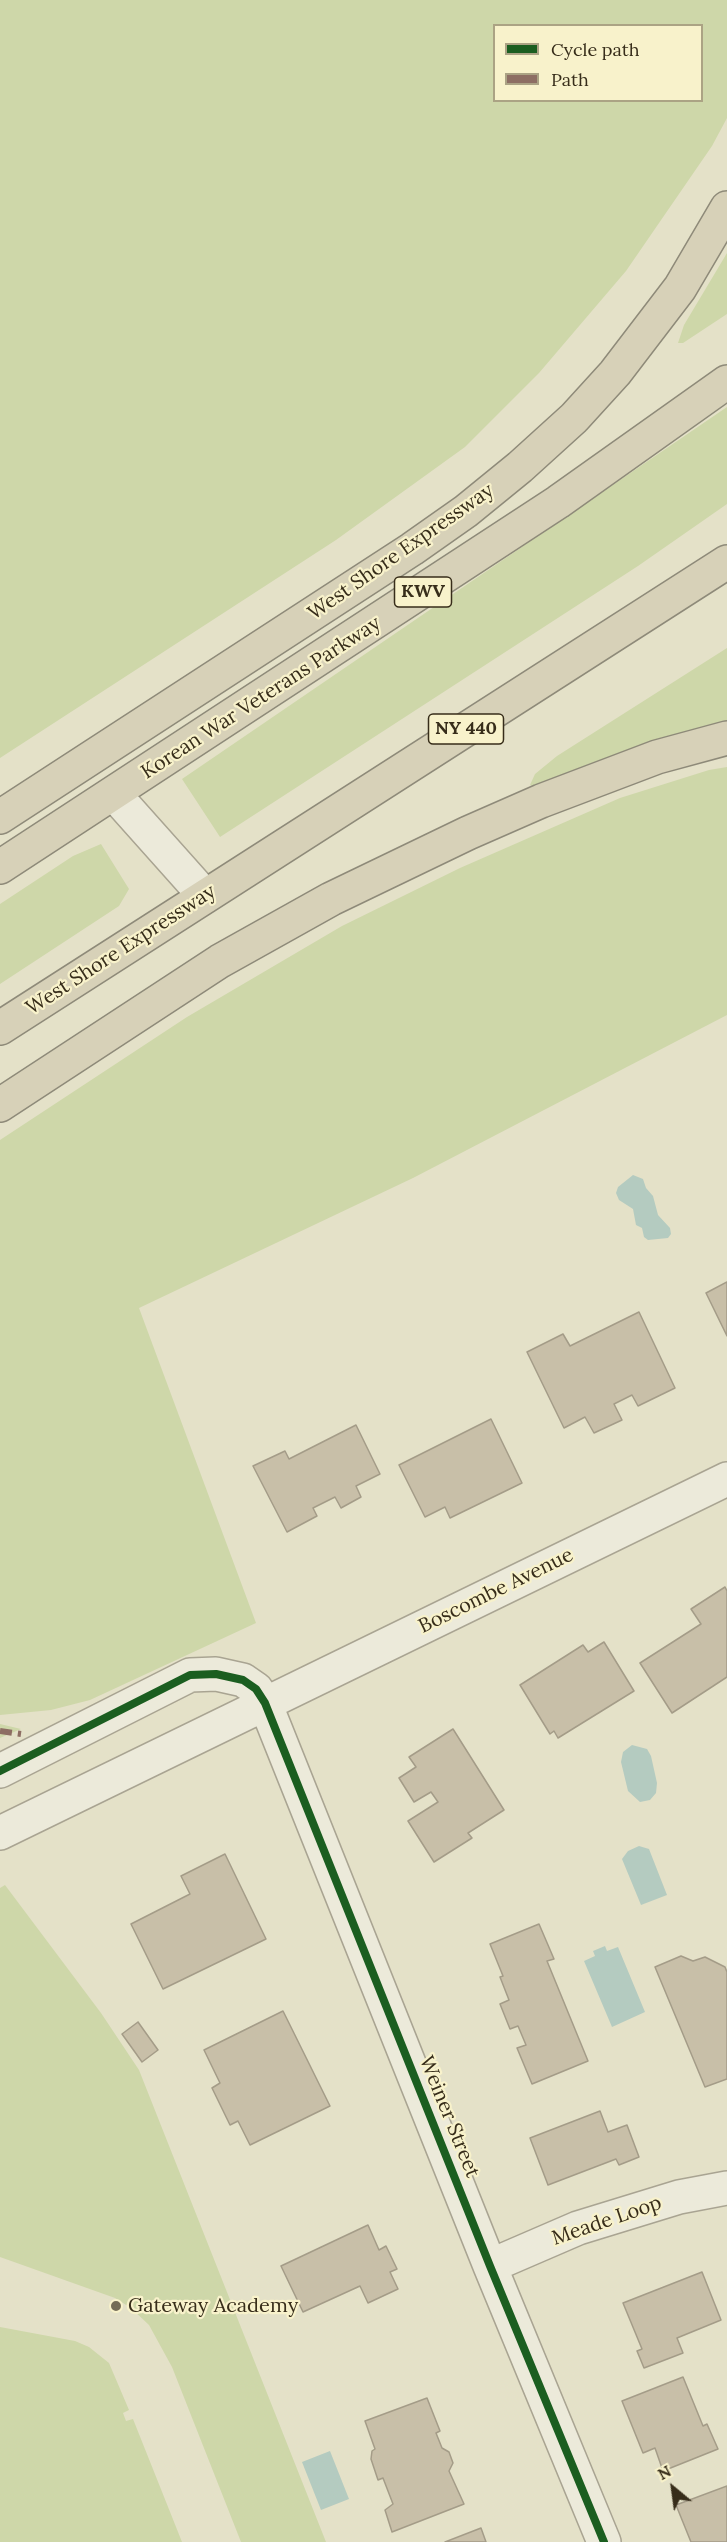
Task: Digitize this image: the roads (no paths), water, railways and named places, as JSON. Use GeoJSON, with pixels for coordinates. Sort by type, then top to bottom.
{"type":"FeatureCollection","features":[{"type":"Feature","properties":{"kind":"highway","name":"West Shore Expressway"},"geometry":{"type":"LineString","coordinates":[[0,817],[403,555],[466,511],[520,467],[573,418],[615,373],[680,288],[727,208]]}},
{"type":"Feature","properties":{"kind":"highway","name":"Korean War Veterans Parkway"},"geometry":{"type":"LineString","coordinates":[[0,867],[549,508],[727,382]]}},
{"type":"Feature","properties":{"kind":"highway","name":"West Shore Expressway"},"geometry":{"type":"LineString","coordinates":[[0,1028],[727,562]]}},
{"type":"Feature","properties":{"kind":"highway"},"geometry":{"type":"LineString","coordinates":[[0,1105],[220,961],[331,899],[468,833],[605,775],[657,757],[727,738]]}},
{"type":"Feature","properties":{"kind":"street"},"geometry":{"type":"LineString","coordinates":[[114,794],[205,896]]}},
{"type":"Feature","properties":{"kind":"street","name":"Boscombe Avenue"},"geometry":{"type":"LineString","coordinates":[[0,1833],[727,1479]]}},
{"type":"Feature","properties":{"kind":"street"},"geometry":{"type":"LineString","coordinates":[[0,1771],[190,1675],[216,1674],[243,1680],[255,1689],[265,1703]]}},
{"type":"Feature","properties":{"kind":"street","name":"Weiner Street"},"geometry":{"type":"LineString","coordinates":[[265,1703],[490,2266],[604,2542]]}},
{"type":"Feature","properties":{"kind":"street","name":"Meade Loop"},"geometry":{"type":"LineString","coordinates":[[490,2266],[578,2228],[679,2198],[727,2188]]}},
{"type":"Feature","properties":{"kind":"place","name":"Gateway Academy"},"geometry":{"type":"Point","coordinates":[116,2306]}}]}
